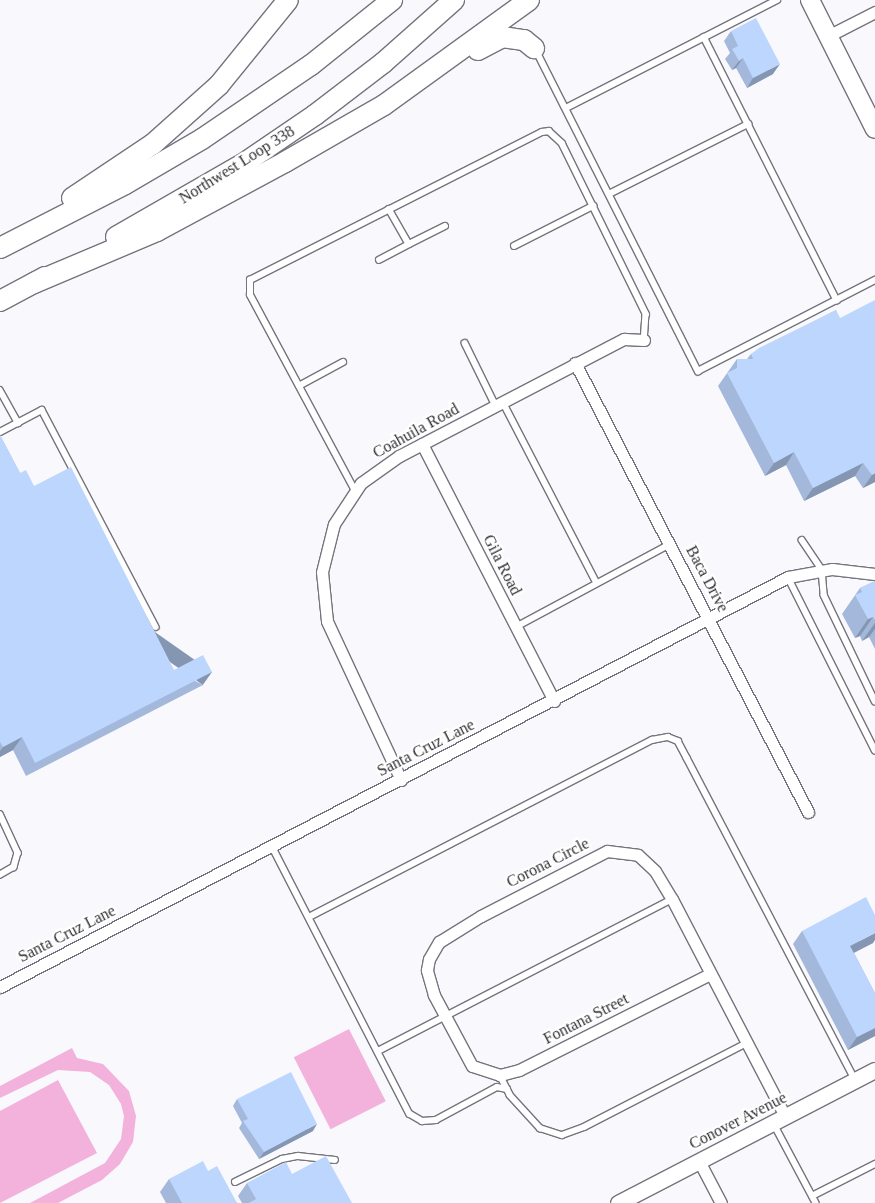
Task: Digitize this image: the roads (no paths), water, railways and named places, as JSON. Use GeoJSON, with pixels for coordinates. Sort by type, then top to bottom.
{"type":"FeatureCollection","features":[{"type":"Feature","properties":{"kind":"highway"},"geometry":{"type":"LineString","coordinates":[[0,241],[86,190],[165,134],[219,85],[288,0]]}},
{"type":"Feature","properties":{"kind":"highway"},"geometry":{"type":"LineString","coordinates":[[0,248],[125,184],[209,135],[311,65],[392,0]]}},
{"type":"Feature","properties":{"kind":"highway","name":"Northwest Loop 338"},"geometry":{"type":"LineString","coordinates":[[0,301],[279,140],[376,68],[454,0]]}},
{"type":"Feature","properties":{"kind":"highway"},"geometry":{"type":"LineString","coordinates":[[34,283],[157,231],[285,162],[384,105],[529,0]]}},
{"type":"Feature","properties":{"kind":"highway"},"geometry":{"type":"LineString","coordinates":[[285,162],[321,150],[414,95],[496,39],[516,38],[534,48]]}},
{"type":"Feature","properties":{"kind":"main road"},"geometry":{"type":"LineString","coordinates":[[810,0],[875,129]]}},
{"type":"Feature","properties":{"kind":"street"},"geometry":{"type":"LineString","coordinates":[[828,36],[875,12]]}},
{"type":"Feature","properties":{"kind":"street","name":"Coahuila Road"},"geometry":{"type":"LineString","coordinates":[[401,780],[336,645],[322,597],[326,548],[334,524],[356,491],[380,467],[575,363],[624,339],[644,340]]}},
{"type":"Feature","properties":{"kind":"street","name":"Baca Drive"},"geometry":{"type":"LineString","coordinates":[[575,363],[710,619],[808,812]]}},
{"type":"Feature","properties":{"kind":"street","name":"Gila Road"},"geometry":{"type":"LineString","coordinates":[[422,444],[554,701]]}},
{"type":"Feature","properties":{"kind":"street","name":"Santa Cruz Lane"},"geometry":{"type":"LineString","coordinates":[[0,987],[788,578],[822,570],[848,568],[875,574]]}},
{"type":"Feature","properties":{"kind":"street","name":"Corona Circle"},"geometry":{"type":"LineString","coordinates":[[500,1075],[472,1066],[446,1018],[428,979],[429,959],[439,942],[480,916],[584,862],[615,850],[638,855],[647,862],[672,899],[747,1044],[779,1119]]}},
{"type":"Feature","properties":{"kind":"street","name":"Fontana Street"},"geometry":{"type":"LineString","coordinates":[[500,1075],[519,1070],[710,974]]}},
{"type":"Feature","properties":{"kind":"street","name":"Conover Avenue"},"geometry":{"type":"LineString","coordinates":[[626,1201],[875,1070]]}},
{"type":"Feature","properties":{"kind":"street"},"geometry":{"type":"LineString","coordinates":[[699,1161],[721,1203]]}},
{"type":"Feature","properties":{"kind":"lane"},"geometry":{"type":"LineString","coordinates":[[566,108],[777,0]]}},
{"type":"Feature","properties":{"kind":"lane"},"geometry":{"type":"LineString","coordinates":[[704,37],[837,300]]}},
{"type":"Feature","properties":{"kind":"lane"},"geometry":{"type":"LineString","coordinates":[[534,48],[698,371],[875,280]]}},
{"type":"Feature","properties":{"kind":"lane"},"geometry":{"type":"LineString","coordinates":[[609,194],[748,124]]}},
{"type":"Feature","properties":{"kind":"lane"},"geometry":{"type":"LineString","coordinates":[[356,491],[250,295],[250,280],[542,132],[549,131],[562,143],[646,314],[644,340]]}},
{"type":"Feature","properties":{"kind":"lane"},"geometry":{"type":"LineString","coordinates":[[514,246],[593,206]]}},
{"type":"Feature","properties":{"kind":"lane"},"geometry":{"type":"LineString","coordinates":[[389,209],[409,244]]}},
{"type":"Feature","properties":{"kind":"lane"},"geometry":{"type":"LineString","coordinates":[[379,260],[444,226]]}},
{"type":"Feature","properties":{"kind":"lane"},"geometry":{"type":"LineString","coordinates":[[465,343],[597,583]]}},
{"type":"Feature","properties":{"kind":"lane"},"geometry":{"type":"LineString","coordinates":[[299,386],[343,362]]}},
{"type":"Feature","properties":{"kind":"lane"},"geometry":{"type":"LineString","coordinates":[[0,390],[18,423]]}},
{"type":"Feature","properties":{"kind":"lane"},"geometry":{"type":"LineString","coordinates":[[0,432],[42,410],[156,627]]}},
{"type":"Feature","properties":{"kind":"lane"},"geometry":{"type":"LineString","coordinates":[[802,540],[822,570],[824,595],[875,701]]}},
{"type":"Feature","properties":{"kind":"lane"},"geometry":{"type":"LineString","coordinates":[[516,627],[670,544]]}},
{"type":"Feature","properties":{"kind":"lane"},"geometry":{"type":"LineString","coordinates":[[788,578],[875,750]]}},
{"type":"Feature","properties":{"kind":"lane"},"geometry":{"type":"LineString","coordinates":[[309,916],[652,740],[668,737],[678,741],[855,1080]]}},
{"type":"Feature","properties":{"kind":"lane"},"geometry":{"type":"LineString","coordinates":[[0,814],[18,853],[14,867],[0,875]]}},
{"type":"Feature","properties":{"kind":"lane"},"geometry":{"type":"LineString","coordinates":[[272,846],[410,1114],[422,1122],[436,1120],[497,1087],[507,1089]]}},
{"type":"Feature","properties":{"kind":"lane"},"geometry":{"type":"LineString","coordinates":[[378,1051],[446,1018],[672,899]]}},
{"type":"Feature","properties":{"kind":"lane"},"geometry":{"type":"LineString","coordinates":[[500,1075],[507,1089],[540,1128],[562,1135],[584,1127],[747,1044]]}},
{"type":"Feature","properties":{"kind":"lane"},"geometry":{"type":"LineString","coordinates":[[779,1119],[816,1203]]}},
{"type":"Feature","properties":{"kind":"lane"},"geometry":{"type":"LineString","coordinates":[[235,1182],[282,1159],[298,1156],[335,1160]]}},
{"type":"Feature","properties":{"kind":"lane"},"geometry":{"type":"LineString","coordinates":[[812,1196],[875,1164]]}}]}
